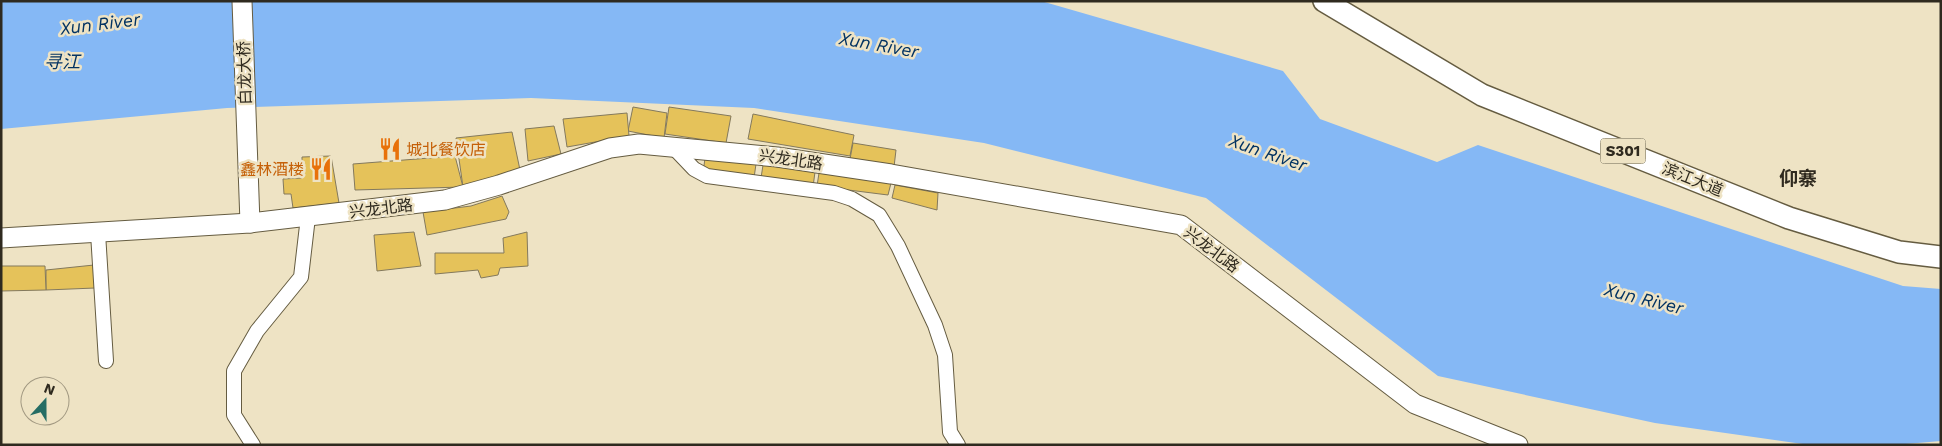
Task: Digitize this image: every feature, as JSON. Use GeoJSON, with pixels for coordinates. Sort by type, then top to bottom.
{"type":"FeatureCollection","features":[{"type":"Feature","properties":{"kind":"main road","name":"白龙大桥"},"geometry":{"type":"LineString","coordinates":[[242,1],[250,223]]}},
{"type":"Feature","properties":{"kind":"main road","name":"滨江大道"},"geometry":{"type":"LineString","coordinates":[[1324,1],[1482,95],[1789,218],[1899,252],[1941,257]]}},
{"type":"Feature","properties":{"kind":"main road","name":"兴龙北路"},"geometry":{"type":"LineString","coordinates":[[1,238],[250,223],[445,200],[499,185],[610,148],[639,144],[777,157],[891,174],[1181,225],[1415,404],[1518,445]]}},
{"type":"Feature","properties":{"kind":"street"},"geometry":{"type":"LineString","coordinates":[[673,147],[694,169],[707,176],[834,193],[852,199],[879,215],[898,246],[935,325],[945,355],[950,432],[958,445]]}},
{"type":"Feature","properties":{"kind":"street"},"geometry":{"type":"LineString","coordinates":[[253,445],[234,415],[234,371],[257,331],[301,277],[308,217]]}},
{"type":"Feature","properties":{"kind":"street"},"geometry":{"type":"LineString","coordinates":[[98,233],[106,361]]}},
{"type":"Feature","properties":{"kind":"water"},"geometry":{"type":"Polygon","coordinates":[[[1,1],[1041,1],[1283,71],[1320,119],[1437,162],[1478,145],[1903,286],[1941,289],[1941,441],[1894,445],[1810,445],[1655,423],[1438,376],[1206,198],[984,143],[754,108],[531,98],[227,108],[1,129],[1,1]]]}},
{"type":"Feature","properties":{"kind":"building"},"geometry":{"type":"Polygon","coordinates":[[[633,107],[667,113],[664,138],[628,131],[633,107]]]}},
{"type":"Feature","properties":{"kind":"building"},"geometry":{"type":"Polygon","coordinates":[[[669,107],[731,116],[726,143],[665,134],[669,107]]]}},
{"type":"Feature","properties":{"kind":"building"},"geometry":{"type":"Polygon","coordinates":[[[627,113],[629,136],[567,147],[563,119],[627,113]]]}},
{"type":"Feature","properties":{"kind":"building"},"geometry":{"type":"Polygon","coordinates":[[[753,114],[854,135],[850,156],[748,139],[753,114]]]}},
{"type":"Feature","properties":{"kind":"building"},"geometry":{"type":"Polygon","coordinates":[[[554,126],[561,154],[528,161],[525,129],[554,126]]]}},
{"type":"Feature","properties":{"kind":"building"},"geometry":{"type":"Polygon","coordinates":[[[512,132],[520,170],[463,187],[456,138],[512,132]]]}},
{"type":"Feature","properties":{"kind":"building"},"geometry":{"type":"Polygon","coordinates":[[[853,143],[896,150],[894,167],[850,159],[853,143]]]}},
{"type":"Feature","properties":{"kind":"building"},"geometry":{"type":"Polygon","coordinates":[[[331,156],[339,203],[293,208],[291,194],[284,194],[283,179],[302,178],[302,157],[331,156]]]}},
{"type":"Feature","properties":{"kind":"building"},"geometry":{"type":"Polygon","coordinates":[[[455,156],[463,187],[355,190],[353,164],[455,156]]]}},
{"type":"Feature","properties":{"kind":"building"},"geometry":{"type":"Polygon","coordinates":[[[705,158],[756,164],[754,178],[703,173],[705,158]]]}},
{"type":"Feature","properties":{"kind":"building"},"geometry":{"type":"Polygon","coordinates":[[[763,165],[815,172],[813,187],[761,178],[763,165]]]}},
{"type":"Feature","properties":{"kind":"building"},"geometry":{"type":"Polygon","coordinates":[[[819,173],[891,183],[888,195],[817,186],[819,173]]]}},
{"type":"Feature","properties":{"kind":"building"},"geometry":{"type":"Polygon","coordinates":[[[895,185],[938,193],[937,210],[892,198],[895,185]]]}},
{"type":"Feature","properties":{"kind":"building"},"geometry":{"type":"Polygon","coordinates":[[[502,196],[509,212],[506,219],[427,235],[423,212],[471,206],[502,196]]]}},
{"type":"Feature","properties":{"kind":"building"},"geometry":{"type":"Polygon","coordinates":[[[414,232],[421,266],[377,271],[374,235],[414,232]]]}},
{"type":"Feature","properties":{"kind":"building"},"geometry":{"type":"Polygon","coordinates":[[[527,232],[528,266],[500,268],[498,275],[481,278],[478,270],[435,274],[435,253],[504,253],[503,238],[527,232]]]}},
{"type":"Feature","properties":{"kind":"building"},"geometry":{"type":"Polygon","coordinates":[[[94,265],[95,288],[46,290],[46,270],[94,265]]]}},
{"type":"Feature","properties":{"kind":"building"},"geometry":{"type":"Polygon","coordinates":[[[1,266],[45,266],[46,290],[1,291],[1,266]]]}},
{"type":"Feature","properties":{"kind":"place","name":"城北餐饮店"},"geometry":{"type":"Point","coordinates":[390,149]}},
{"type":"Feature","properties":{"kind":"place","name":"鑫林酒楼"},"geometry":{"type":"Point","coordinates":[321,169]}},
{"type":"Feature","properties":{"kind":"district","name":"仰寨"},"geometry":{"type":"Point","coordinates":[1798,178]}},
{"type":"Feature","properties":{"kind":"water label","name":"Xun River"},"geometry":{"type":"Point","coordinates":[100,24]}},
{"type":"Feature","properties":{"kind":"water label","name":"Xun River"},"geometry":{"type":"Point","coordinates":[879,45]}},
{"type":"Feature","properties":{"kind":"water label","name":"寻江"},"geometry":{"type":"Point","coordinates":[62,62]}},
{"type":"Feature","properties":{"kind":"water label","name":"Xun River"},"geometry":{"type":"Point","coordinates":[1268,153]}},
{"type":"Feature","properties":{"kind":"water label","name":"Xun River"},"geometry":{"type":"Point","coordinates":[1644,299]}}]}
